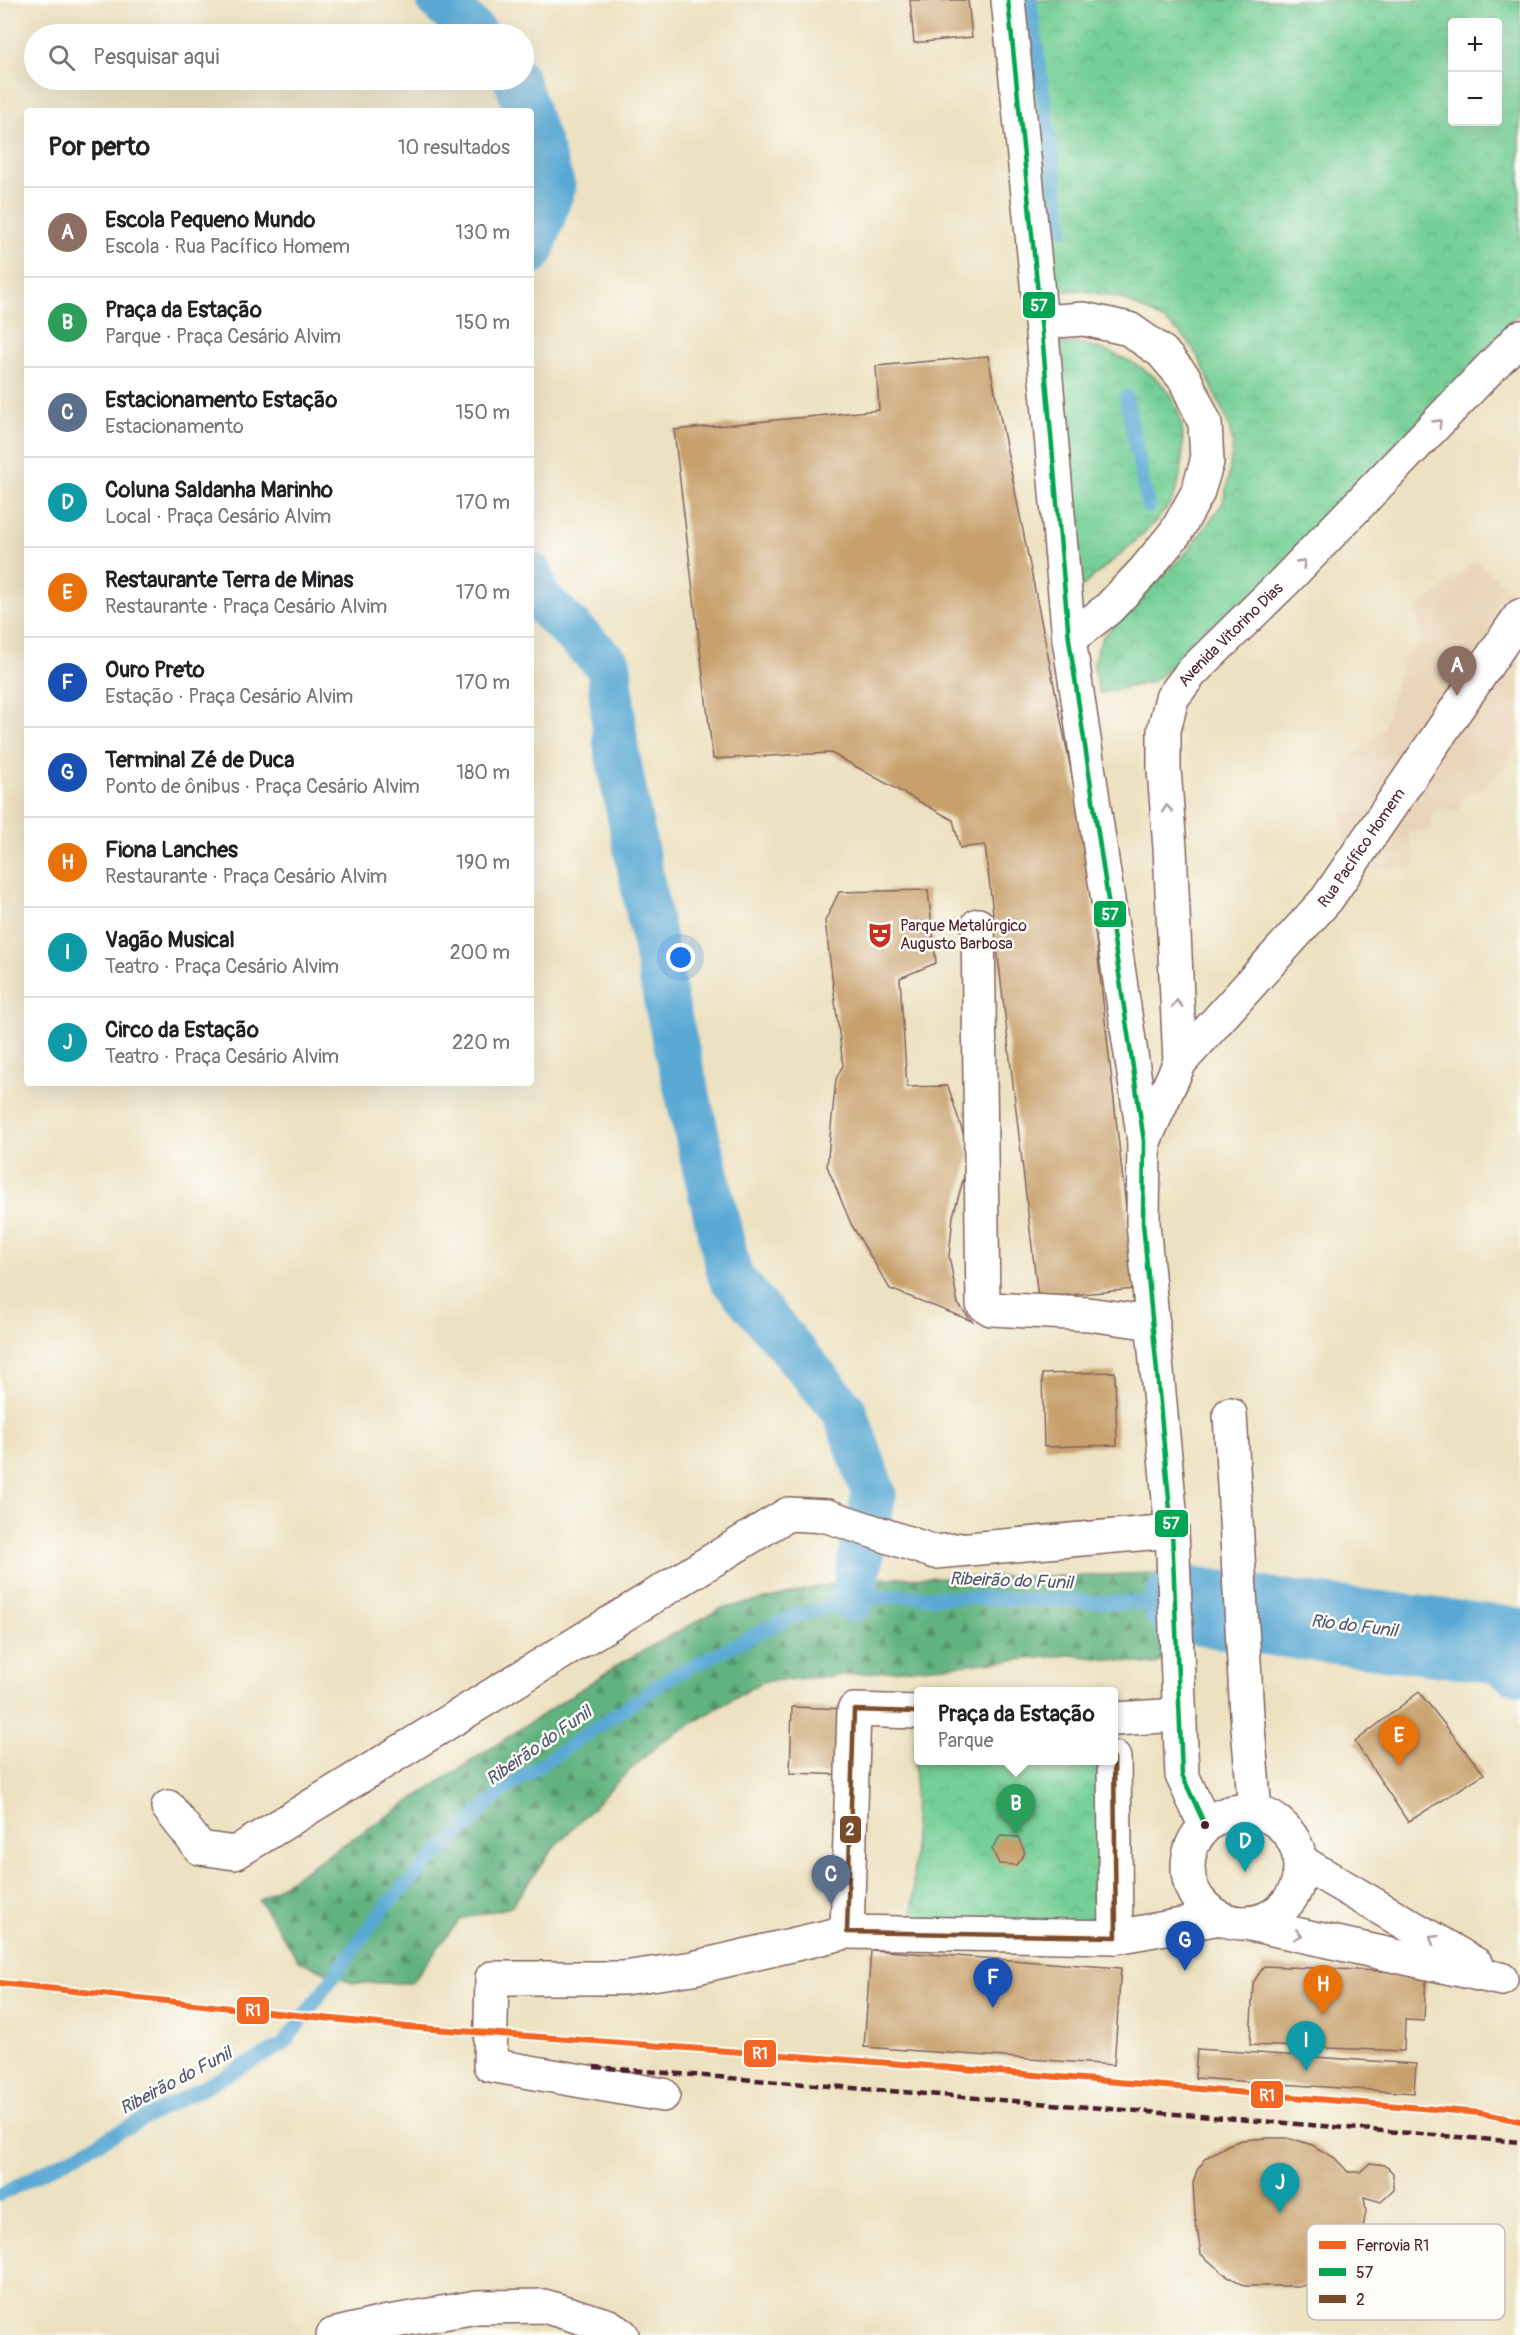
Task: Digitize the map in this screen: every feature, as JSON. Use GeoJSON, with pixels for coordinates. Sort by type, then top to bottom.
{"type":"FeatureCollection","features":[{"type":"Feature","properties":{"kind":"street"},"geometry":{"type":"LineString","coordinates":[[1008,0],[1041,322],[1069,639],[1144,1141],[1143,1223],[1172,1531],[1182,1774],[1205,1825]]}},
{"type":"Feature","properties":{"kind":"street"},"geometry":{"type":"LineString","coordinates":[[1041,322],[1084,319],[1129,329],[1162,352],[1185,380],[1205,423],[1207,462],[1197,494],[1176,532],[1145,570],[1108,609],[1069,639]]}},
{"type":"Feature","properties":{"kind":"street","name":"Avenida Vitorino Dias"},"geometry":{"type":"LineString","coordinates":[[1180,1062],[1164,759],[1164,730],[1172,698],[1191,673],[1286,580],[1520,337]]}},
{"type":"Feature","properties":{"kind":"street","name":"Rua Pacífico Homem"},"geometry":{"type":"LineString","coordinates":[[1180,1062],[1327,899],[1520,616]]}},
{"type":"Feature","properties":{"kind":"street"},"geometry":{"type":"LineString","coordinates":[[978,925],[983,1304],[991,1309],[1088,1314],[1154,1323]]}},
{"type":"Feature","properties":{"kind":"street"},"geometry":{"type":"LineString","coordinates":[[1144,1141],[1180,1062]]}},
{"type":"Feature","properties":{"kind":"street"},"geometry":{"type":"LineString","coordinates":[[1230,1414],[1247,1714],[1255,1812]]}},
{"type":"Feature","properties":{"kind":"street"},"geometry":{"type":"LineString","coordinates":[[168,1807],[200,1848],[235,1853],[788,1514],[827,1516],[935,1552],[1172,1531]]}},
{"type":"Feature","properties":{"kind":"street"},"geometry":{"type":"LineString","coordinates":[[847,1932],[854,1710],[914,1712]]}},
{"type":"Feature","properties":{"kind":"street"},"geometry":{"type":"LineString","coordinates":[[1118,1719],[1180,1714]]}},
{"type":"Feature","properties":{"kind":"street"},"geometry":{"type":"LineString","coordinates":[[1113,1765],[1116,1937]]}},
{"type":"Feature","properties":{"kind":"street"},"geometry":{"type":"LineString","coordinates":[[663,2096],[490,2065],[492,1978],[624,1978],[693,1968],[847,1932],[1116,1937],[1231,1920],[1260,1920],[1277,1912],[1291,1898],[1298,1880],[1300,1861],[1295,1844],[1286,1829],[1272,1818],[1240,1810],[1224,1814],[1205,1825],[1199,1832],[1188,1859],[1188,1880],[1195,1895],[1206,1908],[1231,1920],[1511,1983]]}},
{"type":"Feature","properties":{"kind":"street"},"geometry":{"type":"LineString","coordinates":[[1300,1861],[1511,1983]]}},
{"type":"Feature","properties":{"kind":"street"},"geometry":{"type":"LineString","coordinates":[[333,2335],[382,2323],[477,2307],[544,2306],[609,2326],[622,2335]]}},
{"type":"Feature","properties":{"kind":"shaded area"},"geometry":{"type":"Polygon","coordinates":[[[1476,560],[1503,585],[1520,595],[1520,738],[1505,765],[1481,790],[1463,796],[1459,810],[1433,808],[1431,830],[1408,832],[1415,867],[1345,871],[1339,779],[1354,755],[1383,731],[1403,661],[1422,639],[1414,612],[1476,560]]]}},
{"type":"Feature","properties":{"kind":"green space"},"geometry":{"type":"Polygon","coordinates":[[[1019,0],[1520,0],[1520,313],[1228,625],[1151,682],[1099,693],[1093,663],[1102,638],[1188,551],[1223,503],[1233,443],[1228,423],[1199,358],[1186,339],[1153,314],[1120,298],[1081,290],[1052,292],[1019,0]]]}},
{"type":"Feature","properties":{"kind":"green space"},"geometry":{"type":"Polygon","coordinates":[[[1083,343],[1124,359],[1142,368],[1158,380],[1170,394],[1178,411],[1182,432],[1182,457],[1175,494],[1169,505],[1138,538],[1078,590],[1054,344],[1083,343]]]}},
{"type":"Feature","properties":{"kind":"green space"},"geometry":{"type":"Polygon","coordinates":[[[1177,1572],[1201,1587],[1201,1632],[1191,1642],[1155,1665],[1071,1655],[761,1682],[661,1742],[616,1783],[552,1850],[511,1907],[460,1919],[411,1983],[352,1983],[299,1961],[259,1900],[624,1661],[720,1609],[859,1578],[1079,1576],[1177,1572]]]}},
{"type":"Feature","properties":{"kind":"green space"},"geometry":{"type":"Polygon","coordinates":[[[915,1765],[1114,1765],[1117,1926],[913,1924],[915,1765]]]}},
{"type":"Feature","properties":{"kind":"building"},"geometry":{"type":"Polygon","coordinates":[[[910,0],[968,0],[972,37],[914,43],[910,0]]]}},
{"type":"Feature","properties":{"kind":"building"},"geometry":{"type":"Polygon","coordinates":[[[988,356],[1085,840],[1135,1289],[1038,1298],[985,845],[960,848],[953,820],[831,753],[713,759],[674,430],[879,410],[876,366],[988,356]]]}},
{"type":"Feature","properties":{"kind":"building"},"geometry":{"type":"Polygon","coordinates":[[[928,890],[936,963],[900,978],[907,1087],[948,1086],[970,1155],[953,1216],[949,1256],[958,1304],[972,1321],[890,1289],[851,1224],[827,1166],[836,1079],[843,1065],[825,921],[839,892],[928,890]]]}},
{"type":"Feature","properties":{"kind":"building"},"geometry":{"type":"Polygon","coordinates":[[[1115,1372],[1117,1445],[1044,1447],[1042,1374],[1115,1372]]]}},
{"type":"Feature","properties":{"kind":"building"},"geometry":{"type":"Polygon","coordinates":[[[1419,1692],[1484,1774],[1408,1822],[1355,1742],[1419,1692]]]}},
{"type":"Feature","properties":{"kind":"building"},"geometry":{"type":"Polygon","coordinates":[[[792,1707],[850,1709],[847,1775],[790,1773],[792,1707]]]}},
{"type":"Feature","properties":{"kind":"building"},"geometry":{"type":"Polygon","coordinates":[[[1000,1836],[1018,1837],[1025,1853],[1016,1865],[999,1864],[992,1849],[1000,1836]]]}},
{"type":"Feature","properties":{"kind":"building"},"geometry":{"type":"Polygon","coordinates":[[[871,1950],[1121,1968],[1114,2065],[864,2047],[871,1950]]]}},
{"type":"Feature","properties":{"kind":"building"},"geometry":{"type":"Polygon","coordinates":[[[1264,1966],[1426,1973],[1424,2021],[1405,2020],[1404,2051],[1250,2045],[1253,1983],[1264,1966]]]}},
{"type":"Feature","properties":{"kind":"building"},"geometry":{"type":"Polygon","coordinates":[[[1197,2049],[1416,2064],[1414,2093],[1195,2078],[1197,2049]]]}},
{"type":"Feature","properties":{"kind":"building"},"geometry":{"type":"Polygon","coordinates":[[[1290,2138],[1312,2145],[1335,2158],[1348,2172],[1360,2172],[1370,2163],[1385,2165],[1393,2173],[1393,2191],[1381,2202],[1364,2197],[1366,2211],[1364,2224],[1307,2224],[1307,2285],[1245,2286],[1223,2273],[1201,2254],[1193,2183],[1197,2170],[1207,2157],[1242,2140],[1290,2138]]]}},
{"type":"Feature","properties":{"kind":"waterway"},"geometry":{"type":"LineString","coordinates":[[439,0],[465,24]]}},
{"type":"Feature","properties":{"kind":"waterway"},"geometry":{"type":"LineString","coordinates":[[1030,0],[1062,229]]}},
{"type":"Feature","properties":{"kind":"waterway"},"geometry":{"type":"LineString","coordinates":[[520,90],[526,108]]}},
{"type":"Feature","properties":{"kind":"waterway"},"geometry":{"type":"LineString","coordinates":[[534,132],[553,187],[534,243]]}},
{"type":"Feature","properties":{"kind":"waterway"},"geometry":{"type":"LineString","coordinates":[[1126,397],[1148,507]]}},
{"type":"Feature","properties":{"kind":"waterway"},"geometry":{"type":"LineString","coordinates":[[534,588],[536,596],[609,666],[616,748],[667,1007],[730,1276],[845,1412],[874,1494],[852,1600]]}},
{"type":"Feature","properties":{"kind":"waterway","name":"Ribeirão do Funil"},"geometry":{"type":"LineString","coordinates":[[0,2195],[283,2045],[386,1905],[502,1791],[673,1676],[788,1618],[852,1600],[897,1596],[1175,1604]]}},
{"type":"Feature","properties":{"kind":"waterway","name":"Rio do Funil"},"geometry":{"type":"LineString","coordinates":[[1182,1604],[1513,1646],[1520,1656]]}},
{"type":"Feature","properties":{"kind":"railway"},"geometry":{"type":"LineString","coordinates":[[0,1983],[407,2027],[929,2066]]}},
{"type":"Feature","properties":{"kind":"railway"},"geometry":{"type":"LineString","coordinates":[[594,2067],[1520,2142]]}},
{"type":"Feature","properties":{"kind":"rail line","name":"R1"},"geometry":{"type":"LineString","coordinates":[[0,1983],[407,2027],[929,2066],[1480,2113],[1520,2121]]}},
{"type":"Feature","properties":{"kind":"transit line","name":"57"},"geometry":{"type":"LineString","coordinates":[[1008,0],[1041,322],[1069,639],[1144,1141],[1143,1223],[1172,1531],[1182,1775],[1205,1825]]}},
{"type":"Feature","properties":{"kind":"transit line","name":"2"},"geometry":{"type":"LineString","coordinates":[[914,1712],[854,1710],[847,1932],[1116,1937],[1114,1765]]}},
{"type":"Feature","properties":{"kind":"place","name":"Escola Pequeno Mundo"},"geometry":{"type":"Point","coordinates":[1457,696]}},
{"type":"Feature","properties":{"kind":"place","name":"Parque Metalúrgico Augusto Barbosa"},"geometry":{"type":"Point","coordinates":[880,935]}},
{"type":"Feature","properties":{"kind":"place","name":"Restaurante Terra de Minas"},"geometry":{"type":"Point","coordinates":[1399,1766]}},
{"type":"Feature","properties":{"kind":"place","name":"Praça da Estação"},"geometry":{"type":"Point","coordinates":[1016,1834]}},
{"type":"Feature","properties":{"kind":"place","name":"Coluna Saldanha Marinho"},"geometry":{"type":"Point","coordinates":[1245,1872]}},
{"type":"Feature","properties":{"kind":"place","name":"Estacionamento Estação"},"geometry":{"type":"Point","coordinates":[831,1905]}},
{"type":"Feature","properties":{"kind":"place","name":"Terminal Zé de Duca"},"geometry":{"type":"Point","coordinates":[1185,1971]}},
{"type":"Feature","properties":{"kind":"place","name":"Ouro Preto"},"geometry":{"type":"Point","coordinates":[993,2008]}},
{"type":"Feature","properties":{"kind":"place","name":"Fiona Lanches"},"geometry":{"type":"Point","coordinates":[1323,2015]}},
{"type":"Feature","properties":{"kind":"place","name":"Vagão Musical"},"geometry":{"type":"Point","coordinates":[1306,2071]}},
{"type":"Feature","properties":{"kind":"place","name":"Circo da Estação"},"geometry":{"type":"Point","coordinates":[1280,2213]}}]}
